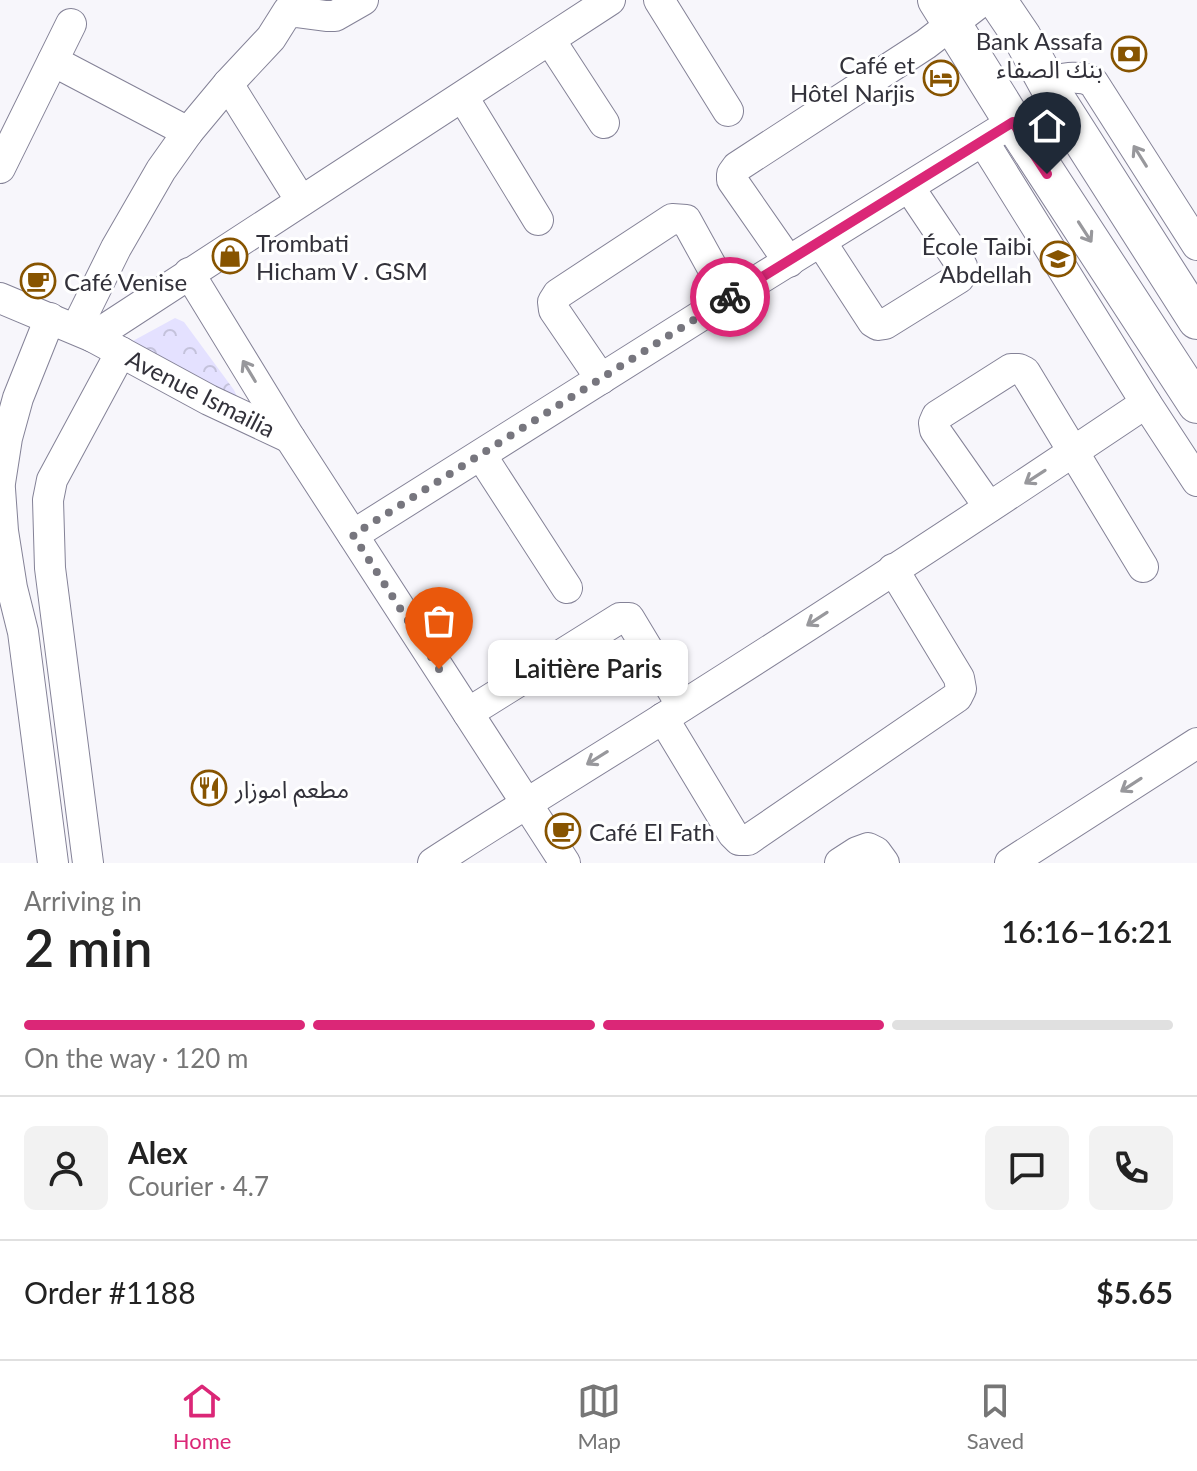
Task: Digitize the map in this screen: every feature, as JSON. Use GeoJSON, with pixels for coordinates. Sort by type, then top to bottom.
{"type":"FeatureCollection","features":[{"type":"Feature","properties":{"kind":"main road"},"geometry":{"type":"LineString","coordinates":[[997,0],[1022,37],[1064,112],[1197,320]]}},
{"type":"Feature","properties":{"kind":"main road"},"geometry":{"type":"LineString","coordinates":[[945,12],[998,132],[1197,404]]}},
{"type":"Feature","properties":{"kind":"street"},"geometry":{"type":"LineString","coordinates":[[53,863],[23,632],[6,594],[0,486],[7,438],[18,398],[73,328],[161,170],[228,84],[271,38],[290,5],[335,16],[363,0]]}},
{"type":"Feature","properties":{"kind":"street"},"geometry":{"type":"LineString","coordinates":[[73,328],[189,273],[610,0]]}},
{"type":"Feature","properties":{"kind":"street"},"geometry":{"type":"LineString","coordinates":[[659,0],[728,111]]}},
{"type":"Feature","properties":{"kind":"street"},"geometry":{"type":"LineString","coordinates":[[789,262],[732,180],[737,167],[926,44],[945,12],[983,0]]}},
{"type":"Feature","properties":{"kind":"street"},"geometry":{"type":"LineString","coordinates":[[0,168],[71,24]]}},
{"type":"Feature","properties":{"kind":"street"},"geometry":{"type":"LineString","coordinates":[[550,40],[604,123]]}},
{"type":"Feature","properties":{"kind":"street"},"geometry":{"type":"LineString","coordinates":[[53,61],[188,132]]}},
{"type":"Feature","properties":{"kind":"street"},"geometry":{"type":"LineString","coordinates":[[1047,82],[1078,77],[1093,82],[1197,245]]}},
{"type":"Feature","properties":{"kind":"street"},"geometry":{"type":"LineString","coordinates":[[228,84],[301,201]]}},
{"type":"Feature","properties":{"kind":"street"},"geometry":{"type":"LineString","coordinates":[[463,97],[538,220]]}},
{"type":"Feature","properties":{"kind":"street"},"geometry":{"type":"LineString","coordinates":[[353,535],[998,132],[1146,403],[1197,481]]}},
{"type":"Feature","properties":{"kind":"street"},"geometry":{"type":"LineString","coordinates":[[821,242],[873,322],[878,325],[885,324],[959,278],[962,266],[909,187]]}},
{"type":"Feature","properties":{"kind":"street"},"geometry":{"type":"LineString","coordinates":[[601,379],[554,310],[553,302],[558,294],[672,219],[686,220],[729,298]]}},
{"type":"Feature","properties":{"kind":"street"},"geometry":{"type":"LineString","coordinates":[[189,273],[290,438]]}},
{"type":"Feature","properties":{"kind":"street","name":"Avenue Ismailia"},"geometry":{"type":"LineString","coordinates":[[0,298],[73,328],[209,400],[290,438],[565,863]]}},
{"type":"Feature","properties":{"kind":"street"},"geometry":{"type":"LineString","coordinates":[[88,863],[50,568],[48,500],[52,480],[121,352]]}},
{"type":"Feature","properties":{"kind":"street"},"geometry":{"type":"LineString","coordinates":[[989,507],[935,430],[934,423],[937,416],[1011,369],[1019,369],[1025,372],[1143,567]]}},
{"type":"Feature","properties":{"kind":"street"},"geometry":{"type":"LineString","coordinates":[[433,863],[673,712],[1146,403]]}},
{"type":"Feature","properties":{"kind":"street"},"geometry":{"type":"LineString","coordinates":[[481,455],[567,588]]}},
{"type":"Feature","properties":{"kind":"street"},"geometry":{"type":"LineString","coordinates":[[468,713],[620,618],[629,618],[733,834],[739,840],[748,840],[957,697],[961,689],[959,678],[893,569]]}},
{"type":"Feature","properties":{"kind":"street"},"geometry":{"type":"LineString","coordinates":[[1010,863],[1197,743]]}},
{"type":"Feature","properties":{"kind":"street"},"geometry":{"type":"LineString","coordinates":[[840,863],[868,848],[876,852],[884,863]]}},
{"type":"Feature","properties":{"kind":"green space"},"geometry":{"type":"Polygon","coordinates":[[[175,318],[184,322],[234,390],[240,403],[120,348],[175,318]]]}},
{"type":"Feature","properties":{"kind":"way so far"},"geometry":{"type":"LineString","coordinates":[[439,669],[353,535],[730,297]]}},
{"type":"Feature","properties":{"kind":"place","name":"Bank Assafa بنك الصفاء"},"geometry":{"type":"Point","coordinates":[1129,54]}},
{"type":"Feature","properties":{"kind":"place","name":"Café et Hôtel Narjis"},"geometry":{"type":"Point","coordinates":[941,78]}},
{"type":"Feature","properties":{"kind":"place","name":"Trombati Hicham V . GSM"},"geometry":{"type":"Point","coordinates":[230,256]}},
{"type":"Feature","properties":{"kind":"place","name":"École Taibi Abdellah"},"geometry":{"type":"Point","coordinates":[1058,259]}},
{"type":"Feature","properties":{"kind":"place","name":"Café Venise"},"geometry":{"type":"Point","coordinates":[38,281]}},
{"type":"Feature","properties":{"kind":"place","name":"Laitière Paris"},"geometry":{"type":"Point","coordinates":[439,669]}},
{"type":"Feature","properties":{"kind":"place","name":"مطعم اموزار"},"geometry":{"type":"Point","coordinates":[209,788]}},
{"type":"Feature","properties":{"kind":"place","name":"Café El Fath"},"geometry":{"type":"Point","coordinates":[563,831]}},
{"type":"Feature","properties":{"kind":"route"},"geometry":{"type":"LineString","coordinates":[[730,297],[1013,122],[1047,174]]}}]}
